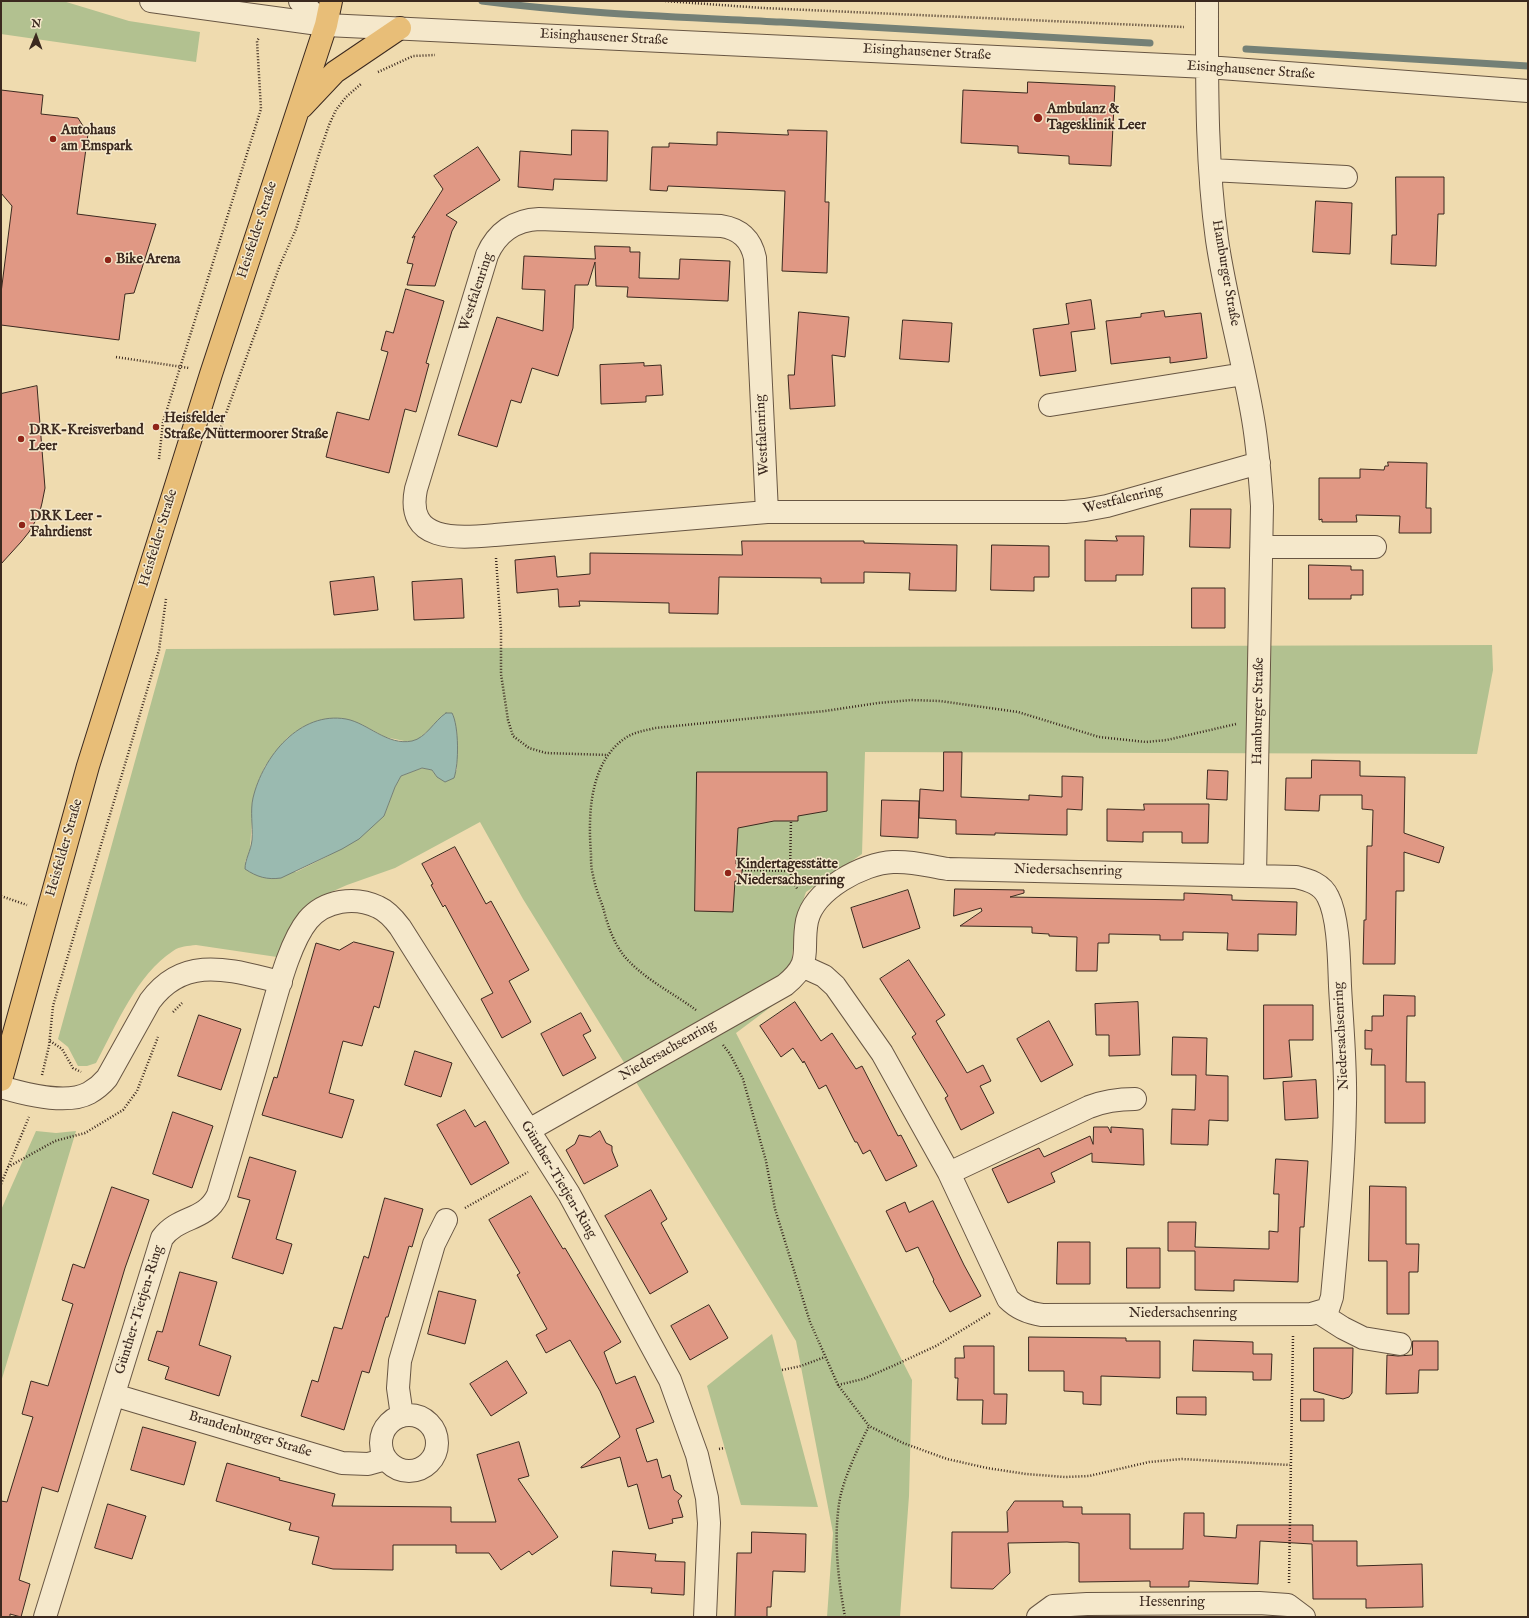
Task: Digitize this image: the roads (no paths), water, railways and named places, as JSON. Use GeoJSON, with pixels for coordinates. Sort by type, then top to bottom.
{"type":"FeatureCollection","features":[{"type":"Feature","properties":{"kind":"main road","name":"Heisfelder Straße"},"geometry":{"type":"LineString","coordinates":[[1,1080],[88,766],[211,374],[326,25],[331,1]]}},
{"type":"Feature","properties":{"kind":"main road"},"geometry":{"type":"LineString","coordinates":[[297,112],[335,72],[400,28]]}},
{"type":"Feature","properties":{"kind":"street","name":"Eisinghausener Straße"},"geometry":{"type":"LineString","coordinates":[[151,1],[326,25],[1207,67],[1528,91]]}},
{"type":"Feature","properties":{"kind":"street"},"geometry":{"type":"LineString","coordinates":[[300,1],[326,25]]}},
{"type":"Feature","properties":{"kind":"street","name":"Hamburger Straße"},"geometry":{"type":"LineString","coordinates":[[1207,1],[1207,67],[1214,213],[1222,273],[1254,420],[1262,506],[1254,876]]}},
{"type":"Feature","properties":{"kind":"street"},"geometry":{"type":"LineString","coordinates":[[1211,170],[1346,177]]}},
{"type":"Feature","properties":{"kind":"street","name":"Westfalenring"},"geometry":{"type":"LineString","coordinates":[[767,512],[755,258],[753,250],[746,238],[735,230],[721,226],[529,220],[519,222],[503,232],[496,239],[487,255],[416,489],[413,502],[415,512],[424,526],[433,531],[453,537],[495,536],[767,512],[1065,512],[1107,506],[1259,463]]}},
{"type":"Feature","properties":{"kind":"street"},"geometry":{"type":"LineString","coordinates":[[1050,405],[1244,374]]}},
{"type":"Feature","properties":{"kind":"street"},"geometry":{"type":"LineString","coordinates":[[1262,547],[1375,547]]}},
{"type":"Feature","properties":{"kind":"street","name":"Niedersachsenring"},"geometry":{"type":"LineString","coordinates":[[529,1130],[785,985],[796,975],[805,958],[807,921],[816,902],[822,895],[842,881],[866,867],[892,862],[917,862],[948,869],[1296,877],[1307,879],[1317,884],[1328,896],[1332,906],[1338,940],[1345,1103],[1343,1163],[1332,1297],[1328,1309],[1311,1314],[1042,1315],[1020,1310],[1008,1299],[949,1173],[882,1053],[835,986],[824,976],[802,966]]}},
{"type":"Feature","properties":{"kind":"street","name":"Günther-Tietjen-Ring"},"geometry":{"type":"LineString","coordinates":[[45,1617],[162,1238],[172,1227],[203,1213],[210,1208],[218,1195],[281,982],[302,928],[318,911],[339,902],[355,901],[366,902],[379,907],[391,916],[400,927],[569,1194],[670,1380],[698,1454],[707,1498],[709,1523],[705,1617]]}},
{"type":"Feature","properties":{"kind":"street"},"geometry":{"type":"LineString","coordinates":[[1,1087],[38,1096],[75,1098],[88,1094],[107,1078],[150,1001],[158,990],[169,980],[180,974],[195,970],[208,969],[252,975],[281,982]]}},
{"type":"Feature","properties":{"kind":"street"},"geometry":{"type":"LineString","coordinates":[[949,1173],[1089,1107],[1103,1102],[1120,1099],[1135,1099]]}},
{"type":"Feature","properties":{"kind":"street"},"geometry":{"type":"LineString","coordinates":[[402,1416],[398,1388],[400,1361],[434,1244],[446,1220]]}},
{"type":"Feature","properties":{"kind":"street"},"geometry":{"type":"LineString","coordinates":[[1318,1312],[1343,1328],[1363,1338],[1400,1344]]}},
{"type":"Feature","properties":{"kind":"street","name":"Brandenburger Straße"},"geometry":{"type":"LineString","coordinates":[[114,1395],[342,1463],[368,1464],[386,1459]]}},
{"type":"Feature","properties":{"kind":"street"},"geometry":{"type":"LineString","coordinates":[[410,1415],[426,1421],[432,1428],[436,1435],[435,1453],[424,1466],[417,1470],[408,1471],[399,1469],[386,1459],[381,1449],[381,1439],[385,1428],[392,1420],[410,1415]]}},
{"type":"Feature","properties":{"kind":"street","name":"Hessenring"},"geometry":{"type":"LineString","coordinates":[[1038,1617],[1053,1606],[1087,1604],[1259,1603],[1296,1611]]}},
{"type":"Feature","properties":{"kind":"water"},"geometry":{"type":"Polygon","coordinates":[[[446,713],[452,713],[456,727],[457,764],[454,778],[445,782],[437,777],[432,770],[422,768],[401,776],[395,787],[384,816],[359,839],[342,849],[281,878],[271,879],[262,877],[245,869],[252,840],[252,803],[258,782],[265,767],[275,752],[299,729],[313,722],[329,718],[346,719],[354,721],[386,737],[403,742],[412,741],[422,736],[446,713]]]}},
{"type":"Feature","properties":{"kind":"waterway"},"geometry":{"type":"LineString","coordinates":[[482,1],[557,9],[632,14],[1150,43]]}},
{"type":"Feature","properties":{"kind":"waterway"},"geometry":{"type":"LineString","coordinates":[[1246,49],[1528,66]]}},
{"type":"Feature","properties":{"kind":"place","name":"Ambulanz & Tagesklinik Leer"},"geometry":{"type":"Point","coordinates":[1038,118]}},
{"type":"Feature","properties":{"kind":"place","name":"Autohaus am Emspark"},"geometry":{"type":"Point","coordinates":[53,139]}},
{"type":"Feature","properties":{"kind":"place","name":"Bike Arena"},"geometry":{"type":"Point","coordinates":[108,260]}},
{"type":"Feature","properties":{"kind":"place","name":"Heisfelder Straße/Nüttermoorer Straße"},"geometry":{"type":"Point","coordinates":[156,427]}},
{"type":"Feature","properties":{"kind":"place","name":"DRK-Kreisverband Leer"},"geometry":{"type":"Point","coordinates":[21,439]}},
{"type":"Feature","properties":{"kind":"place","name":"DRK Leer - Fahrdienst"},"geometry":{"type":"Point","coordinates":[22,525]}},
{"type":"Feature","properties":{"kind":"place","name":"Kindertagesstätte Niedersachsenring"},"geometry":{"type":"Point","coordinates":[728,873]}}]}
